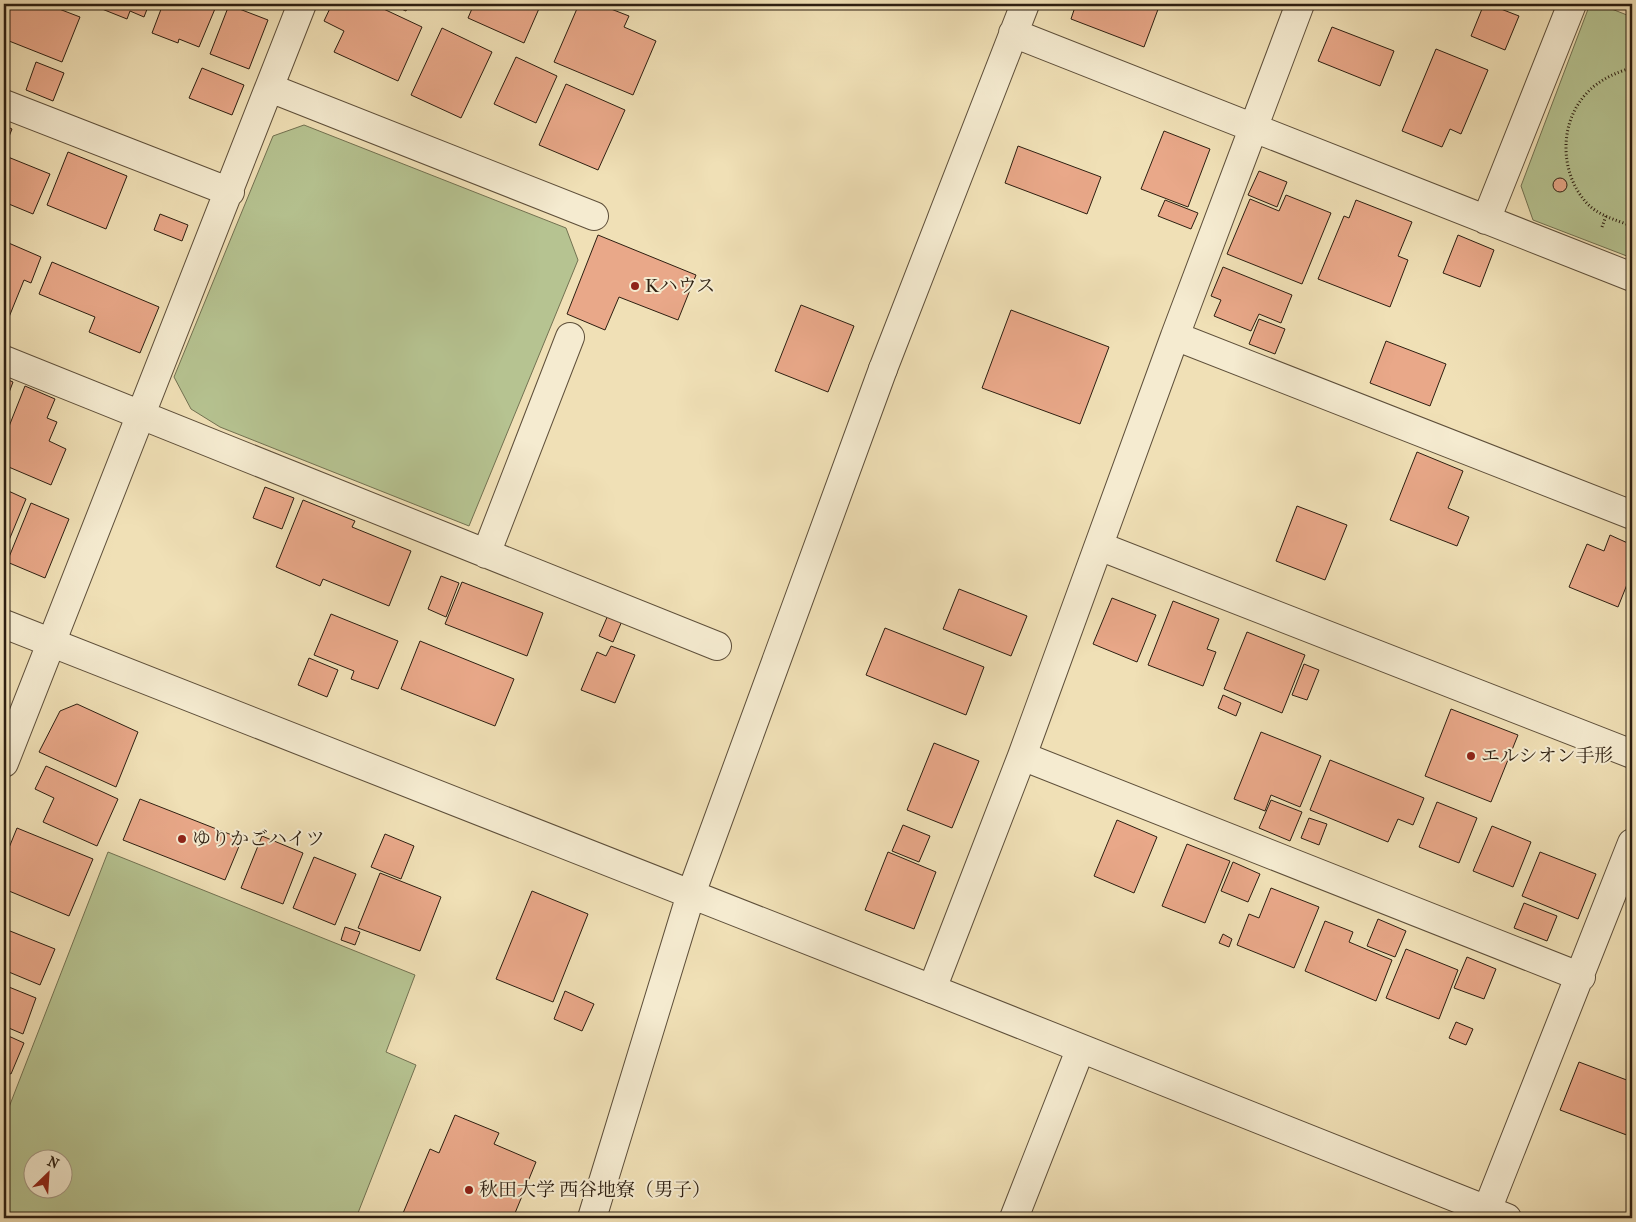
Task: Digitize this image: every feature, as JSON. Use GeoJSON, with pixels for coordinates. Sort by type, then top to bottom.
{"type":"FeatureCollection","features":[{"type":"Feature","properties":{"kind":"street"},"geometry":{"type":"LineString","coordinates":[[4,763],[230,192],[302,4]]}},
{"type":"Feature","properties":{"kind":"street"},"geometry":{"type":"LineString","coordinates":[[592,1218],[691,894],[882,369],[1024,4]]}},
{"type":"Feature","properties":{"kind":"street"},"geometry":{"type":"LineString","coordinates":[[932,989],[1022,756],[1175,336],[1300,4]]}},
{"type":"Feature","properties":{"kind":"street"},"geometry":{"type":"LineString","coordinates":[[1486,220],[1572,4]]}},
{"type":"Feature","properties":{"kind":"street"},"geometry":{"type":"LineString","coordinates":[[1013,33],[1632,277]]}},
{"type":"Feature","properties":{"kind":"street"},"geometry":{"type":"LineString","coordinates":[[270,88],[594,216]]}},
{"type":"Feature","properties":{"kind":"street"},"geometry":{"type":"LineString","coordinates":[[4,104],[230,192]]}},
{"type":"Feature","properties":{"kind":"street"},"geometry":{"type":"LineString","coordinates":[[1175,336],[1632,515]]}},
{"type":"Feature","properties":{"kind":"street"},"geometry":{"type":"LineString","coordinates":[[486,554],[570,337]]}},
{"type":"Feature","properties":{"kind":"street"},"geometry":{"type":"LineString","coordinates":[[4,360],[717,646]]}},
{"type":"Feature","properties":{"kind":"street"},"geometry":{"type":"LineString","coordinates":[[1100,546],[1632,754]]}},
{"type":"Feature","properties":{"kind":"street"},"geometry":{"type":"LineString","coordinates":[[4,624],[932,989],[1080,1050],[1497,1214],[1580,977],[1632,843]]}},
{"type":"Feature","properties":{"kind":"street"},"geometry":{"type":"LineString","coordinates":[[1022,756],[1580,977]]}},
{"type":"Feature","properties":{"kind":"street"},"geometry":{"type":"LineString","coordinates":[[1014,1218],[1080,1050]]}},
{"type":"Feature","properties":{"kind":"path"},"geometry":{"type":"LineString","coordinates":[[1632,68],[1614,74],[1596,85],[1586,94],[1579,104],[1569,127],[1565,153],[1572,179],[1586,203],[1606,216],[1632,226]]}},
{"type":"Feature","properties":{"kind":"green space"},"geometry":{"type":"Polygon","coordinates":[[[1590,4],[1599,4],[1632,17],[1632,258],[1533,220],[1521,186],[1590,4]]]}},
{"type":"Feature","properties":{"kind":"green space"},"geometry":{"type":"Polygon","coordinates":[[[304,125],[566,228],[578,260],[469,526],[220,427],[191,409],[174,377],[273,136],[304,125]]]}},
{"type":"Feature","properties":{"kind":"green space"},"geometry":{"type":"Polygon","coordinates":[[[108,852],[415,975],[386,1052],[416,1065],[356,1218],[4,1218],[4,1120],[108,852]]]}},
{"type":"Feature","properties":{"kind":"building"},"geometry":{"type":"Polygon","coordinates":[[[10,4],[46,4],[80,17],[62,62],[4,39],[4,21],[10,4]]]}},
{"type":"Feature","properties":{"kind":"building"},"geometry":{"type":"Polygon","coordinates":[[[93,4],[149,4],[144,17],[130,11],[127,19],[93,4]]]}},
{"type":"Feature","properties":{"kind":"building"},"geometry":{"type":"Polygon","coordinates":[[[163,4],[217,4],[199,47],[179,39],[178,43],[152,33],[163,4]]]}},
{"type":"Feature","properties":{"kind":"building"},"geometry":{"type":"Polygon","coordinates":[[[332,4],[373,4],[422,27],[398,81],[334,52],[344,31],[324,21],[332,4]]]}},
{"type":"Feature","properties":{"kind":"building"},"geometry":{"type":"Polygon","coordinates":[[[390,4],[409,4],[406,11],[390,4]]]}},
{"type":"Feature","properties":{"kind":"building"},"geometry":{"type":"Polygon","coordinates":[[[474,4],[541,4],[524,43],[468,18],[474,4]]]}},
{"type":"Feature","properties":{"kind":"building"},"geometry":{"type":"Polygon","coordinates":[[[579,4],[613,4],[611,9],[629,16],[624,27],[656,41],[633,95],[554,62],[579,4]]]}},
{"type":"Feature","properties":{"kind":"building"},"geometry":{"type":"Polygon","coordinates":[[[1076,4],[1160,4],[1144,47],[1071,19],[1076,4]]]}},
{"type":"Feature","properties":{"kind":"building"},"geometry":{"type":"Polygon","coordinates":[[[1484,4],[1519,16],[1505,50],[1471,36],[1484,4]]]}},
{"type":"Feature","properties":{"kind":"building"},"geometry":{"type":"Polygon","coordinates":[[[229,5],[268,20],[249,69],[210,54],[229,5]]]}},
{"type":"Feature","properties":{"kind":"building"},"geometry":{"type":"Polygon","coordinates":[[[1332,27],[1394,51],[1380,86],[1318,61],[1332,27]]]}},
{"type":"Feature","properties":{"kind":"building"},"geometry":{"type":"Polygon","coordinates":[[[442,28],[492,52],[461,118],[411,95],[442,28]]]}},
{"type":"Feature","properties":{"kind":"building"},"geometry":{"type":"Polygon","coordinates":[[[1436,49],[1488,70],[1461,134],[1450,129],[1442,147],[1402,131],[1436,49]]]}},
{"type":"Feature","properties":{"kind":"building"},"geometry":{"type":"Polygon","coordinates":[[[516,57],[557,76],[536,123],[494,104],[516,57]]]}},
{"type":"Feature","properties":{"kind":"building"},"geometry":{"type":"Polygon","coordinates":[[[36,62],[64,73],[53,101],[26,90],[36,62]]]}},
{"type":"Feature","properties":{"kind":"building"},"geometry":{"type":"Polygon","coordinates":[[[202,68],[244,85],[232,115],[189,98],[202,68]]]}},
{"type":"Feature","properties":{"kind":"building"},"geometry":{"type":"Polygon","coordinates":[[[566,84],[625,110],[598,170],[539,145],[566,84]]]}},
{"type":"Feature","properties":{"kind":"building"},"geometry":{"type":"Polygon","coordinates":[[[4,125],[12,129],[4,149],[4,125]]]}},
{"type":"Feature","properties":{"kind":"building"},"geometry":{"type":"Polygon","coordinates":[[[1164,131],[1210,149],[1188,207],[1141,189],[1164,131]]]}},
{"type":"Feature","properties":{"kind":"building"},"geometry":{"type":"Polygon","coordinates":[[[1018,146],[1101,177],[1087,214],[1005,183],[1018,146]]]}},
{"type":"Feature","properties":{"kind":"building"},"geometry":{"type":"Polygon","coordinates":[[[68,152],[127,176],[106,229],[47,205],[68,152]]]}},
{"type":"Feature","properties":{"kind":"building"},"geometry":{"type":"Polygon","coordinates":[[[8,157],[50,174],[33,214],[4,202],[4,167],[8,157]]]}},
{"type":"Feature","properties":{"kind":"building"},"geometry":{"type":"Polygon","coordinates":[[[1259,171],[1287,182],[1277,207],[1248,195],[1259,171]]]}},
{"type":"Feature","properties":{"kind":"building"},"geometry":{"type":"Polygon","coordinates":[[[1560,178],[1565,180],[1567,185],[1565,190],[1560,192],[1555,190],[1553,185],[1555,180],[1560,178]]]}},
{"type":"Feature","properties":{"kind":"building"},"geometry":{"type":"Polygon","coordinates":[[[1286,195],[1331,213],[1302,284],[1227,254],[1250,199],[1279,211],[1286,195]]]}},
{"type":"Feature","properties":{"kind":"building"},"geometry":{"type":"Polygon","coordinates":[[[1165,200],[1198,213],[1191,229],[1158,216],[1165,200]]]}},
{"type":"Feature","properties":{"kind":"building"},"geometry":{"type":"Polygon","coordinates":[[[1356,200],[1412,222],[1398,256],[1408,260],[1390,307],[1318,279],[1344,216],[1349,218],[1356,200]]]}},
{"type":"Feature","properties":{"kind":"building"},"geometry":{"type":"Polygon","coordinates":[[[160,214],[188,225],[182,241],[154,230],[160,214]]]}},
{"type":"Feature","properties":{"kind":"building","name":"Kハウス"},"geometry":{"type":"Polygon","coordinates":[[[598,235],[696,275],[678,320],[619,297],[605,330],[567,314],[598,235]]]}},
{"type":"Feature","properties":{"kind":"building"},"geometry":{"type":"Polygon","coordinates":[[[1458,235],[1494,250],[1480,287],[1443,273],[1458,235]]]}},
{"type":"Feature","properties":{"kind":"building"},"geometry":{"type":"Polygon","coordinates":[[[4,241],[41,257],[31,283],[24,280],[7,322],[4,320],[4,241]]]}},
{"type":"Feature","properties":{"kind":"building"},"geometry":{"type":"Polygon","coordinates":[[[52,262],[159,307],[140,353],[89,332],[95,317],[39,294],[52,262]]]}},
{"type":"Feature","properties":{"kind":"building"},"geometry":{"type":"Polygon","coordinates":[[[1223,267],[1292,295],[1281,323],[1259,314],[1251,331],[1214,316],[1221,300],[1211,296],[1223,267]]]}},
{"type":"Feature","properties":{"kind":"building"},"geometry":{"type":"Polygon","coordinates":[[[801,305],[854,326],[828,392],[775,371],[801,305]]]}},
{"type":"Feature","properties":{"kind":"building"},"geometry":{"type":"Polygon","coordinates":[[[1011,310],[1109,347],[1080,424],[982,388],[1011,310]]]}},
{"type":"Feature","properties":{"kind":"building"},"geometry":{"type":"Polygon","coordinates":[[[1259,319],[1285,329],[1275,354],[1249,344],[1259,319]]]}},
{"type":"Feature","properties":{"kind":"building"},"geometry":{"type":"Polygon","coordinates":[[[1386,341],[1446,364],[1430,406],[1370,383],[1386,341]]]}},
{"type":"Feature","properties":{"kind":"building"},"geometry":{"type":"Polygon","coordinates":[[[4,378],[13,382],[4,406],[4,378]]]}},
{"type":"Feature","properties":{"kind":"building"},"geometry":{"type":"Polygon","coordinates":[[[25,386],[55,399],[47,418],[57,422],[49,441],[66,449],[51,485],[4,465],[4,439],[25,386]]]}},
{"type":"Feature","properties":{"kind":"building"},"geometry":{"type":"Polygon","coordinates":[[[1417,452],[1463,471],[1448,508],[1469,517],[1457,546],[1390,520],[1417,452]]]}},
{"type":"Feature","properties":{"kind":"building"},"geometry":{"type":"Polygon","coordinates":[[[265,487],[294,498],[282,529],[253,518],[265,487]]]}},
{"type":"Feature","properties":{"kind":"building"},"geometry":{"type":"Polygon","coordinates":[[[4,489],[26,499],[5,550],[4,549],[4,489]]]}},
{"type":"Feature","properties":{"kind":"building"},"geometry":{"type":"Polygon","coordinates":[[[303,500],[355,521],[352,527],[411,551],[389,606],[323,579],[320,586],[276,567],[303,500]]]}},
{"type":"Feature","properties":{"kind":"building"},"geometry":{"type":"Polygon","coordinates":[[[31,503],[69,519],[45,578],[7,562],[31,503]]]}},
{"type":"Feature","properties":{"kind":"building"},"geometry":{"type":"Polygon","coordinates":[[[1297,506],[1347,525],[1325,580],[1276,561],[1297,506]]]}},
{"type":"Feature","properties":{"kind":"building"},"geometry":{"type":"Polygon","coordinates":[[[1610,535],[1632,545],[1632,572],[1618,607],[1569,587],[1587,544],[1604,551],[1610,535]]]}},
{"type":"Feature","properties":{"kind":"building"},"geometry":{"type":"Polygon","coordinates":[[[441,576],[459,583],[446,617],[428,609],[441,576]]]}},
{"type":"Feature","properties":{"kind":"building"},"geometry":{"type":"Polygon","coordinates":[[[462,582],[543,613],[527,656],[445,624],[462,582]]]}},
{"type":"Feature","properties":{"kind":"building"},"geometry":{"type":"Polygon","coordinates":[[[959,589],[1027,616],[1011,656],[943,629],[959,589]]]}},
{"type":"Feature","properties":{"kind":"building"},"geometry":{"type":"Polygon","coordinates":[[[1112,598],[1156,615],[1137,662],[1093,644],[1112,598]]]}},
{"type":"Feature","properties":{"kind":"building"},"geometry":{"type":"Polygon","coordinates":[[[1173,601],[1219,619],[1207,649],[1216,652],[1203,686],[1148,665],[1173,601]]]}},
{"type":"Feature","properties":{"kind":"building"},"geometry":{"type":"Polygon","coordinates":[[[331,614],[398,641],[378,689],[351,679],[354,671],[314,655],[331,614]]]}},
{"type":"Feature","properties":{"kind":"building"},"geometry":{"type":"Polygon","coordinates":[[[608,615],[622,621],[613,642],[599,636],[608,615]]]}},
{"type":"Feature","properties":{"kind":"building"},"geometry":{"type":"Polygon","coordinates":[[[885,628],[984,667],[966,715],[866,675],[885,628]]]}},
{"type":"Feature","properties":{"kind":"building"},"geometry":{"type":"Polygon","coordinates":[[[1247,632],[1305,655],[1282,713],[1224,689],[1247,632]]]}},
{"type":"Feature","properties":{"kind":"building"},"geometry":{"type":"Polygon","coordinates":[[[420,641],[514,679],[495,726],[401,689],[420,641]]]}},
{"type":"Feature","properties":{"kind":"building"},"geometry":{"type":"Polygon","coordinates":[[[611,646],[635,655],[615,703],[581,690],[597,652],[606,656],[611,646]]]}},
{"type":"Feature","properties":{"kind":"building"},"geometry":{"type":"Polygon","coordinates":[[[309,658],[338,670],[327,697],[298,685],[309,658]]]}},
{"type":"Feature","properties":{"kind":"building"},"geometry":{"type":"Polygon","coordinates":[[[1304,664],[1319,670],[1307,700],[1292,695],[1304,664]]]}},
{"type":"Feature","properties":{"kind":"building"},"geometry":{"type":"Polygon","coordinates":[[[1223,695],[1241,703],[1236,716],[1218,708],[1223,695]]]}},
{"type":"Feature","properties":{"kind":"building"},"geometry":{"type":"Polygon","coordinates":[[[77,704],[138,732],[116,787],[39,752],[60,711],[77,704]]]}},
{"type":"Feature","properties":{"kind":"building","name":"エルシオン手形"},"geometry":{"type":"Polygon","coordinates":[[[1451,709],[1518,735],[1491,802],[1425,776],[1451,709]]]}},
{"type":"Feature","properties":{"kind":"building"},"geometry":{"type":"Polygon","coordinates":[[[1261,732],[1321,756],[1300,807],[1271,795],[1265,811],[1234,799],[1261,732]]]}},
{"type":"Feature","properties":{"kind":"building"},"geometry":{"type":"Polygon","coordinates":[[[934,743],[979,761],[952,828],[907,810],[934,743]]]}},
{"type":"Feature","properties":{"kind":"building"},"geometry":{"type":"Polygon","coordinates":[[[1330,760],[1424,798],[1413,825],[1398,819],[1388,842],[1310,810],[1330,760]]]}},
{"type":"Feature","properties":{"kind":"building"},"geometry":{"type":"Polygon","coordinates":[[[46,766],[118,799],[97,846],[43,822],[54,798],[35,789],[46,766]]]}},
{"type":"Feature","properties":{"kind":"building","name":"ゆりかごハイツ"},"geometry":{"type":"Polygon","coordinates":[[[140,799],[242,839],[225,880],[123,840],[140,799]]]}},
{"type":"Feature","properties":{"kind":"building"},"geometry":{"type":"Polygon","coordinates":[[[1271,800],[1302,812],[1290,841],[1259,828],[1271,800]]]}},
{"type":"Feature","properties":{"kind":"building"},"geometry":{"type":"Polygon","coordinates":[[[1437,802],[1477,818],[1459,863],[1419,847],[1437,802]]]}},
{"type":"Feature","properties":{"kind":"building"},"geometry":{"type":"Polygon","coordinates":[[[1309,818],[1327,824],[1319,845],[1301,838],[1309,818]]]}},
{"type":"Feature","properties":{"kind":"building"},"geometry":{"type":"Polygon","coordinates":[[[1117,820],[1157,837],[1134,893],[1094,876],[1117,820]]]}},
{"type":"Feature","properties":{"kind":"building"},"geometry":{"type":"Polygon","coordinates":[[[903,825],[930,836],[919,862],[892,851],[903,825]]]}},
{"type":"Feature","properties":{"kind":"building"},"geometry":{"type":"Polygon","coordinates":[[[1492,826],[1531,842],[1513,887],[1473,871],[1492,826]]]}},
{"type":"Feature","properties":{"kind":"building"},"geometry":{"type":"Polygon","coordinates":[[[17,828],[93,859],[69,916],[9,891],[4,903],[4,860],[17,828]]]}},
{"type":"Feature","properties":{"kind":"building"},"geometry":{"type":"Polygon","coordinates":[[[385,834],[414,846],[401,879],[371,867],[385,834]]]}},
{"type":"Feature","properties":{"kind":"building"},"geometry":{"type":"Polygon","coordinates":[[[262,836],[303,853],[283,904],[241,888],[262,836]]]}},
{"type":"Feature","properties":{"kind":"building"},"geometry":{"type":"Polygon","coordinates":[[[1187,844],[1230,861],[1205,923],[1162,906],[1187,844]]]}},
{"type":"Feature","properties":{"kind":"building"},"geometry":{"type":"Polygon","coordinates":[[[888,852],[936,872],[914,929],[865,910],[888,852]]]}},
{"type":"Feature","properties":{"kind":"building"},"geometry":{"type":"Polygon","coordinates":[[[1540,852],[1596,874],[1578,919],[1522,896],[1540,852]]]}},
{"type":"Feature","properties":{"kind":"building"},"geometry":{"type":"Polygon","coordinates":[[[314,857],[356,874],[335,925],[293,908],[314,857]]]}},
{"type":"Feature","properties":{"kind":"building"},"geometry":{"type":"Polygon","coordinates":[[[1233,862],[1260,874],[1248,902],[1221,891],[1233,862]]]}},
{"type":"Feature","properties":{"kind":"building"},"geometry":{"type":"Polygon","coordinates":[[[380,873],[441,897],[420,951],[358,928],[380,873]]]}},
{"type":"Feature","properties":{"kind":"building"},"geometry":{"type":"Polygon","coordinates":[[[1271,888],[1319,907],[1294,968],[1237,945],[1249,914],[1259,918],[1271,888]]]}},
{"type":"Feature","properties":{"kind":"building"},"geometry":{"type":"Polygon","coordinates":[[[532,891],[588,914],[553,1002],[496,979],[532,891]]]}},
{"type":"Feature","properties":{"kind":"building"},"geometry":{"type":"Polygon","coordinates":[[[1524,903],[1557,916],[1547,941],[1514,928],[1524,903]]]}},
{"type":"Feature","properties":{"kind":"building"},"geometry":{"type":"Polygon","coordinates":[[[1378,919],[1406,931],[1395,957],[1367,946],[1378,919]]]}},
{"type":"Feature","properties":{"kind":"building"},"geometry":{"type":"Polygon","coordinates":[[[1325,921],[1353,932],[1349,942],[1392,960],[1376,1001],[1305,971],[1325,921]]]}},
{"type":"Feature","properties":{"kind":"building"},"geometry":{"type":"Polygon","coordinates":[[[345,927],[360,932],[355,945],[341,940],[345,927]]]}},
{"type":"Feature","properties":{"kind":"building"},"geometry":{"type":"Polygon","coordinates":[[[5,929],[55,949],[40,985],[4,970],[5,929]]]}},
{"type":"Feature","properties":{"kind":"building"},"geometry":{"type":"Polygon","coordinates":[[[1223,934],[1232,939],[1229,947],[1219,943],[1223,934]]]}},
{"type":"Feature","properties":{"kind":"building"},"geometry":{"type":"Polygon","coordinates":[[[1406,949],[1458,970],[1439,1019],[1386,998],[1406,949]]]}},
{"type":"Feature","properties":{"kind":"building"},"geometry":{"type":"Polygon","coordinates":[[[1467,957],[1496,969],[1484,999],[1454,988],[1467,957]]]}},
{"type":"Feature","properties":{"kind":"building"},"geometry":{"type":"Polygon","coordinates":[[[4,985],[36,998],[23,1034],[4,1026],[4,985]]]}},
{"type":"Feature","properties":{"kind":"building"},"geometry":{"type":"Polygon","coordinates":[[[565,991],[594,1004],[582,1031],[554,1019],[565,991]]]}},
{"type":"Feature","properties":{"kind":"building"},"geometry":{"type":"Polygon","coordinates":[[[1456,1022],[1473,1029],[1466,1045],[1449,1038],[1456,1022]]]}},
{"type":"Feature","properties":{"kind":"building"},"geometry":{"type":"Polygon","coordinates":[[[4,1034],[24,1043],[11,1074],[4,1071],[4,1034]]]}},
{"type":"Feature","properties":{"kind":"building"},"geometry":{"type":"Polygon","coordinates":[[[1579,1062],[1632,1082],[1632,1137],[1560,1110],[1579,1062]]]}},
{"type":"Feature","properties":{"kind":"building","name":"秋田大学 西谷地寮（男子）"},"geometry":{"type":"Polygon","coordinates":[[[455,1115],[499,1133],[494,1144],[536,1162],[513,1218],[401,1218],[430,1149],[439,1153],[455,1115]]]}},
{"type":"Feature","properties":{"kind":"place","name":"Kハウス"},"geometry":{"type":"Point","coordinates":[635,286]}},
{"type":"Feature","properties":{"kind":"place","name":"エルシオン手形"},"geometry":{"type":"Point","coordinates":[1471,756]}},
{"type":"Feature","properties":{"kind":"place","name":"ゆりかごハイツ"},"geometry":{"type":"Point","coordinates":[182,839]}},
{"type":"Feature","properties":{"kind":"place","name":"秋田大学 西谷地寮（男子）"},"geometry":{"type":"Point","coordinates":[469,1190]}}]}
